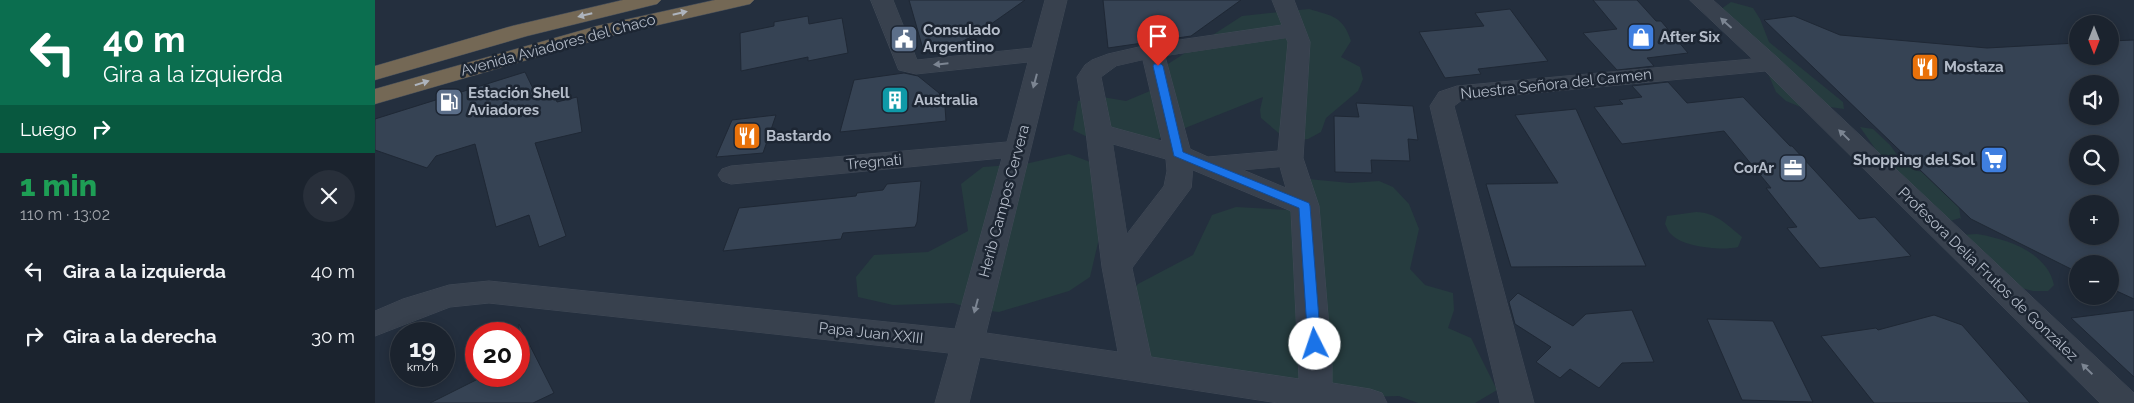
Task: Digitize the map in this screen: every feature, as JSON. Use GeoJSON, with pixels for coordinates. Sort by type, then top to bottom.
{"type":"FeatureCollection","features":[{"type":"Feature","properties":{"kind":"highway","name":"Avenida Aviadores del Chaco"},"geometry":{"type":"LineString","coordinates":[[375,73],[520,31],[650,0]]}},
{"type":"Feature","properties":{"kind":"highway","name":"Avenida Aviadores del Chaco"},"geometry":{"type":"LineString","coordinates":[[375,97],[605,31],[743,0]]}},
{"type":"Feature","properties":{"kind":"street"},"geometry":{"type":"LineString","coordinates":[[882,0],[907,65],[916,67],[1042,54]]}},
{"type":"Feature","properties":{"kind":"street","name":"Herib Campos Cervera"},"geometry":{"type":"LineString","coordinates":[[952,403],[1056,0]]}},
{"type":"Feature","properties":{"kind":"street"},"geometry":{"type":"LineString","coordinates":[[1283,0],[1299,42],[1290,158],[1305,206],[1316,364],[1315,395]]}},
{"type":"Feature","properties":{"kind":"street","name":"Profesora Delia Frutos de González"},"geometry":{"type":"LineString","coordinates":[[1701,0],[1771,64],[2122,403]]}},
{"type":"Feature","properties":{"kind":"street"},"geometry":{"type":"LineString","coordinates":[[1137,368],[1117,267],[1099,132],[1089,77],[1092,69],[1101,63],[1152,51],[1296,30]]}},
{"type":"Feature","properties":{"kind":"street"},"geometry":{"type":"LineString","coordinates":[[1117,267],[1177,188],[1180,171],[1178,154],[1158,66],[1152,51]]}},
{"type":"Feature","properties":{"kind":"street","name":"Nuestra Señora del Carmen"},"geometry":{"type":"LineString","coordinates":[[1517,403],[1442,106],[1448,97],[1457,92],[1771,64]]}},
{"type":"Feature","properties":{"kind":"street"},"geometry":{"type":"LineString","coordinates":[[1099,132],[1178,154],[1209,165],[1305,206]]}},
{"type":"Feature","properties":{"kind":"street","name":"Tregnati"},"geometry":{"type":"LineString","coordinates":[[731,175],[1017,149]]}},
{"type":"Feature","properties":{"kind":"street"},"geometry":{"type":"LineString","coordinates":[[1209,165],[1290,158]]}},
{"type":"Feature","properties":{"kind":"street","name":"Papa Juan XXIII"},"geometry":{"type":"LineString","coordinates":[[375,324],[414,307],[449,296],[489,292],[967,343],[1371,403]]}},
{"type":"Feature","properties":{"kind":"green space"},"geometry":{"type":"Polygon","coordinates":[[[1731,2],[1753,8],[1760,19],[1769,42],[1843,102],[1844,109],[1830,107],[1810,111],[1786,101],[1776,92],[1765,67],[1721,9],[1731,2]]]}},
{"type":"Feature","properties":{"kind":"green space"},"geometry":{"type":"Polygon","coordinates":[[[1309,9],[1336,18],[1344,26],[1351,41],[1341,57],[1360,67],[1363,79],[1358,91],[1326,118],[1321,132],[1308,139],[1288,141],[1261,118],[1260,110],[1263,97],[1155,140],[1106,146],[1073,130],[1078,101],[1102,97],[1126,101],[1169,83],[1168,64],[1242,16],[1309,9]]]}},
{"type":"Feature","properties":{"kind":"green space"},"geometry":{"type":"Polygon","coordinates":[[[1860,127],[1873,129],[1890,145],[1903,163],[1915,170],[1930,174],[1958,201],[1961,220],[1960,218],[1950,221],[1881,157],[1860,127]]]}},
{"type":"Feature","properties":{"kind":"green space"},"geometry":{"type":"Polygon","coordinates":[[[1069,154],[1093,163],[1101,230],[1090,277],[1069,291],[999,312],[972,309],[953,303],[893,305],[858,297],[856,277],[874,255],[928,252],[968,231],[961,184],[983,167],[1025,164],[1069,154]]]}},
{"type":"Feature","properties":{"kind":"green space"},"geometry":{"type":"Polygon","coordinates":[[[1308,179],[1350,183],[1379,181],[1393,187],[1409,204],[1419,229],[1410,269],[1425,285],[1453,293],[1454,310],[1448,328],[1471,338],[1497,390],[1475,403],[1418,403],[1399,396],[1366,397],[1136,368],[1110,316],[1138,284],[1193,255],[1212,215],[1236,207],[1287,210],[1291,194],[1308,179]]]}},
{"type":"Feature","properties":{"kind":"green space"},"geometry":{"type":"Polygon","coordinates":[[[1696,212],[1716,217],[1742,237],[1738,247],[1713,248],[1693,245],[1676,238],[1669,232],[1665,224],[1667,216],[1696,212]]]}},
{"type":"Feature","properties":{"kind":"green space"},"geometry":{"type":"Polygon","coordinates":[[[1977,234],[2001,239],[2024,249],[2043,264],[2050,274],[2054,285],[2048,291],[2033,291],[1998,282],[1962,235],[1977,234]]]}},
{"type":"Feature","properties":{"kind":"building"},"geometry":{"type":"Polygon","coordinates":[[[909,0],[1025,0],[977,34],[957,44],[923,49],[909,0]]]}},
{"type":"Feature","properties":{"kind":"building"},"geometry":{"type":"Polygon","coordinates":[[[1103,0],[1241,0],[1191,36],[1108,48],[1103,0]]]}},
{"type":"Feature","properties":{"kind":"building"},"geometry":{"type":"Polygon","coordinates":[[[1593,0],[1637,0],[1656,21],[1661,21],[1688,53],[1647,58],[1654,66],[1617,70],[1583,33],[1617,29],[1593,0]]]}},
{"type":"Feature","properties":{"kind":"building"},"geometry":{"type":"Polygon","coordinates":[[[1510,9],[1548,61],[1478,69],[1481,74],[1445,78],[1419,32],[1484,26],[1475,13],[1510,9]]]}},
{"type":"Feature","properties":{"kind":"building"},"geometry":{"type":"Polygon","coordinates":[[[808,16],[809,24],[842,18],[848,53],[808,61],[808,57],[741,71],[740,33],[774,26],[774,22],[808,16]]]}},
{"type":"Feature","properties":{"kind":"building","name":"Shopping del Sol"},"geometry":{"type":"Polygon","coordinates":[[[1794,16],[1840,35],[1987,48],[2069,43],[2069,65],[2119,65],[2119,41],[2134,40],[2134,299],[2119,292],[2119,255],[2069,255],[2069,268],[1971,219],[1764,20],[1794,16]]]}},
{"type":"Feature","properties":{"kind":"building"},"geometry":{"type":"Polygon","coordinates":[[[525,72],[538,99],[554,95],[557,102],[577,97],[582,132],[535,143],[566,236],[539,247],[529,215],[496,227],[475,144],[436,156],[427,168],[375,150],[375,119],[525,72]]]}},
{"type":"Feature","properties":{"kind":"building","name":"Australia"},"geometry":{"type":"Polygon","coordinates":[[[904,73],[918,76],[939,93],[945,107],[946,121],[840,132],[854,80],[904,73]]]}},
{"type":"Feature","properties":{"kind":"building"},"geometry":{"type":"Polygon","coordinates":[[[1668,82],[1687,103],[1743,97],[1792,146],[1859,219],[1875,217],[1911,256],[1820,268],[1787,228],[1797,227],[1766,188],[1771,188],[1724,131],[1622,144],[1594,107],[1623,104],[1619,100],[1642,97],[1632,86],[1668,82]]]}},
{"type":"Feature","properties":{"kind":"building"},"geometry":{"type":"Polygon","coordinates":[[[1356,103],[1413,106],[1418,140],[1408,139],[1410,161],[1371,160],[1372,173],[1335,172],[1334,116],[1359,117],[1356,103]]]}},
{"type":"Feature","properties":{"kind":"building"},"geometry":{"type":"Polygon","coordinates":[[[1576,109],[1646,266],[1511,267],[1486,184],[1558,183],[1515,115],[1576,109]]]}},
{"type":"Feature","properties":{"kind":"building"},"geometry":{"type":"Polygon","coordinates":[[[776,115],[763,153],[716,157],[732,120],[776,115]]]}},
{"type":"Feature","properties":{"kind":"building"},"geometry":{"type":"Polygon","coordinates":[[[921,181],[915,227],[843,233],[841,239],[723,251],[739,208],[856,196],[857,193],[883,190],[887,184],[921,181]]]}},
{"type":"Feature","properties":{"kind":"building"},"geometry":{"type":"Polygon","coordinates":[[[1518,293],[1573,326],[1586,314],[1632,310],[1654,362],[1622,363],[1599,388],[1570,369],[1560,378],[1536,362],[1551,347],[1515,324],[1509,302],[1518,293]]]}},
{"type":"Feature","properties":{"kind":"building"},"geometry":{"type":"Polygon","coordinates":[[[2134,310],[2134,377],[2071,318],[2134,310]]]}},
{"type":"Feature","properties":{"kind":"building"},"geometry":{"type":"Polygon","coordinates":[[[1934,315],[1962,325],[2030,403],[1874,403],[1821,336],[1876,328],[1878,330],[1934,315]]]}},
{"type":"Feature","properties":{"kind":"building"},"geometry":{"type":"Polygon","coordinates":[[[1707,319],[1773,321],[1813,402],[1742,400],[1707,319]]]}},
{"type":"Feature","properties":{"kind":"building"},"geometry":{"type":"Polygon","coordinates":[[[530,346],[554,393],[533,403],[430,403],[465,386],[530,387],[530,346]]]}},
{"type":"Feature","properties":{"kind":"place","name":"After Six"},"geometry":{"type":"Point","coordinates":[1641,37]}},
{"type":"Feature","properties":{"kind":"place","name":"Consulado Argentino"},"geometry":{"type":"Point","coordinates":[904,39]}},
{"type":"Feature","properties":{"kind":"place","name":"Mostaza"},"geometry":{"type":"Point","coordinates":[1925,67]}},
{"type":"Feature","properties":{"kind":"place","name":"Australia"},"geometry":{"type":"Point","coordinates":[895,100]}},
{"type":"Feature","properties":{"kind":"place","name":"Estación Shell Aviadores"},"geometry":{"type":"Point","coordinates":[449,102]}},
{"type":"Feature","properties":{"kind":"place","name":"Bastardo"},"geometry":{"type":"Point","coordinates":[747,136]}},
{"type":"Feature","properties":{"kind":"place","name":"Shopping del Sol"},"geometry":{"type":"Point","coordinates":[1994,160]}},
{"type":"Feature","properties":{"kind":"place","name":"CorAr"},"geometry":{"type":"Point","coordinates":[1793,168]}},
{"type":"Feature","properties":{"kind":"route"},"geometry":{"type":"LineString","coordinates":[[1158,66],[1178,154],[1209,165],[1305,206],[1315,344]]}}]}
